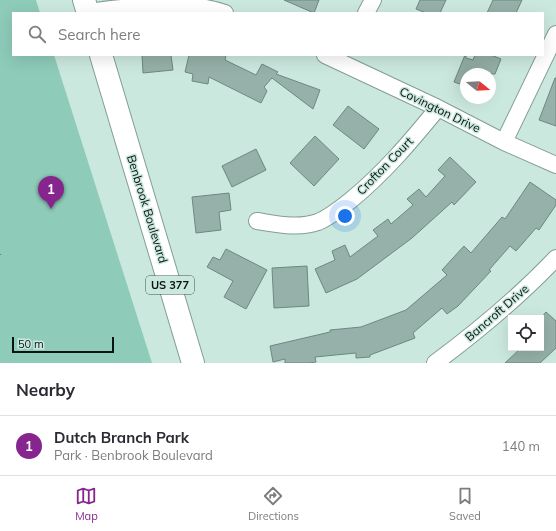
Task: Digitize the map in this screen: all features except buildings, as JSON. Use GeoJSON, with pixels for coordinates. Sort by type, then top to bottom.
{"type":"FeatureCollection","features":[{"type":"Feature","properties":{"kind":"highway"},"geometry":{"type":"LineString","coordinates":[[84,0],[88,12]]}},
{"type":"Feature","properties":{"kind":"highway","name":"Benbrook Boulevard"},"geometry":{"type":"LineString","coordinates":[[101,56],[193,363]]}},
{"type":"Feature","properties":{"kind":"street"},"geometry":{"type":"LineString","coordinates":[[366,12],[372,0]]}},
{"type":"Feature","properties":{"kind":"street"},"geometry":{"type":"LineString","coordinates":[[92,12],[102,9],[173,6],[198,3],[222,12]]}},
{"type":"Feature","properties":{"kind":"street"},"geometry":{"type":"LineString","coordinates":[[504,142],[556,34]]}},
{"type":"Feature","properties":{"kind":"street","name":"Covington Drive"},"geometry":{"type":"LineString","coordinates":[[330,56],[343,59],[504,142],[556,165]]}},
{"type":"Feature","properties":{"kind":"street","name":"Crofton Court"},"geometry":{"type":"LineString","coordinates":[[257,221],[284,225],[301,225],[317,222],[329,217],[372,183],[438,108]]}},
{"type":"Feature","properties":{"kind":"street","name":"Bancroft Drive"},"geometry":{"type":"LineString","coordinates":[[435,363],[471,336],[532,283],[556,258]]}},
{"type":"Feature","properties":{"kind":"green space"},"geometry":{"type":"Polygon","coordinates":[[[0,0],[36,0],[40,12],[12,12],[12,56],[54,56],[152,363],[0,363],[0,0]]]}},
{"type":"Feature","properties":{"kind":"place","name":"Dutch Branch Park"},"geometry":{"type":"Point","coordinates":[51,209]}}]}
